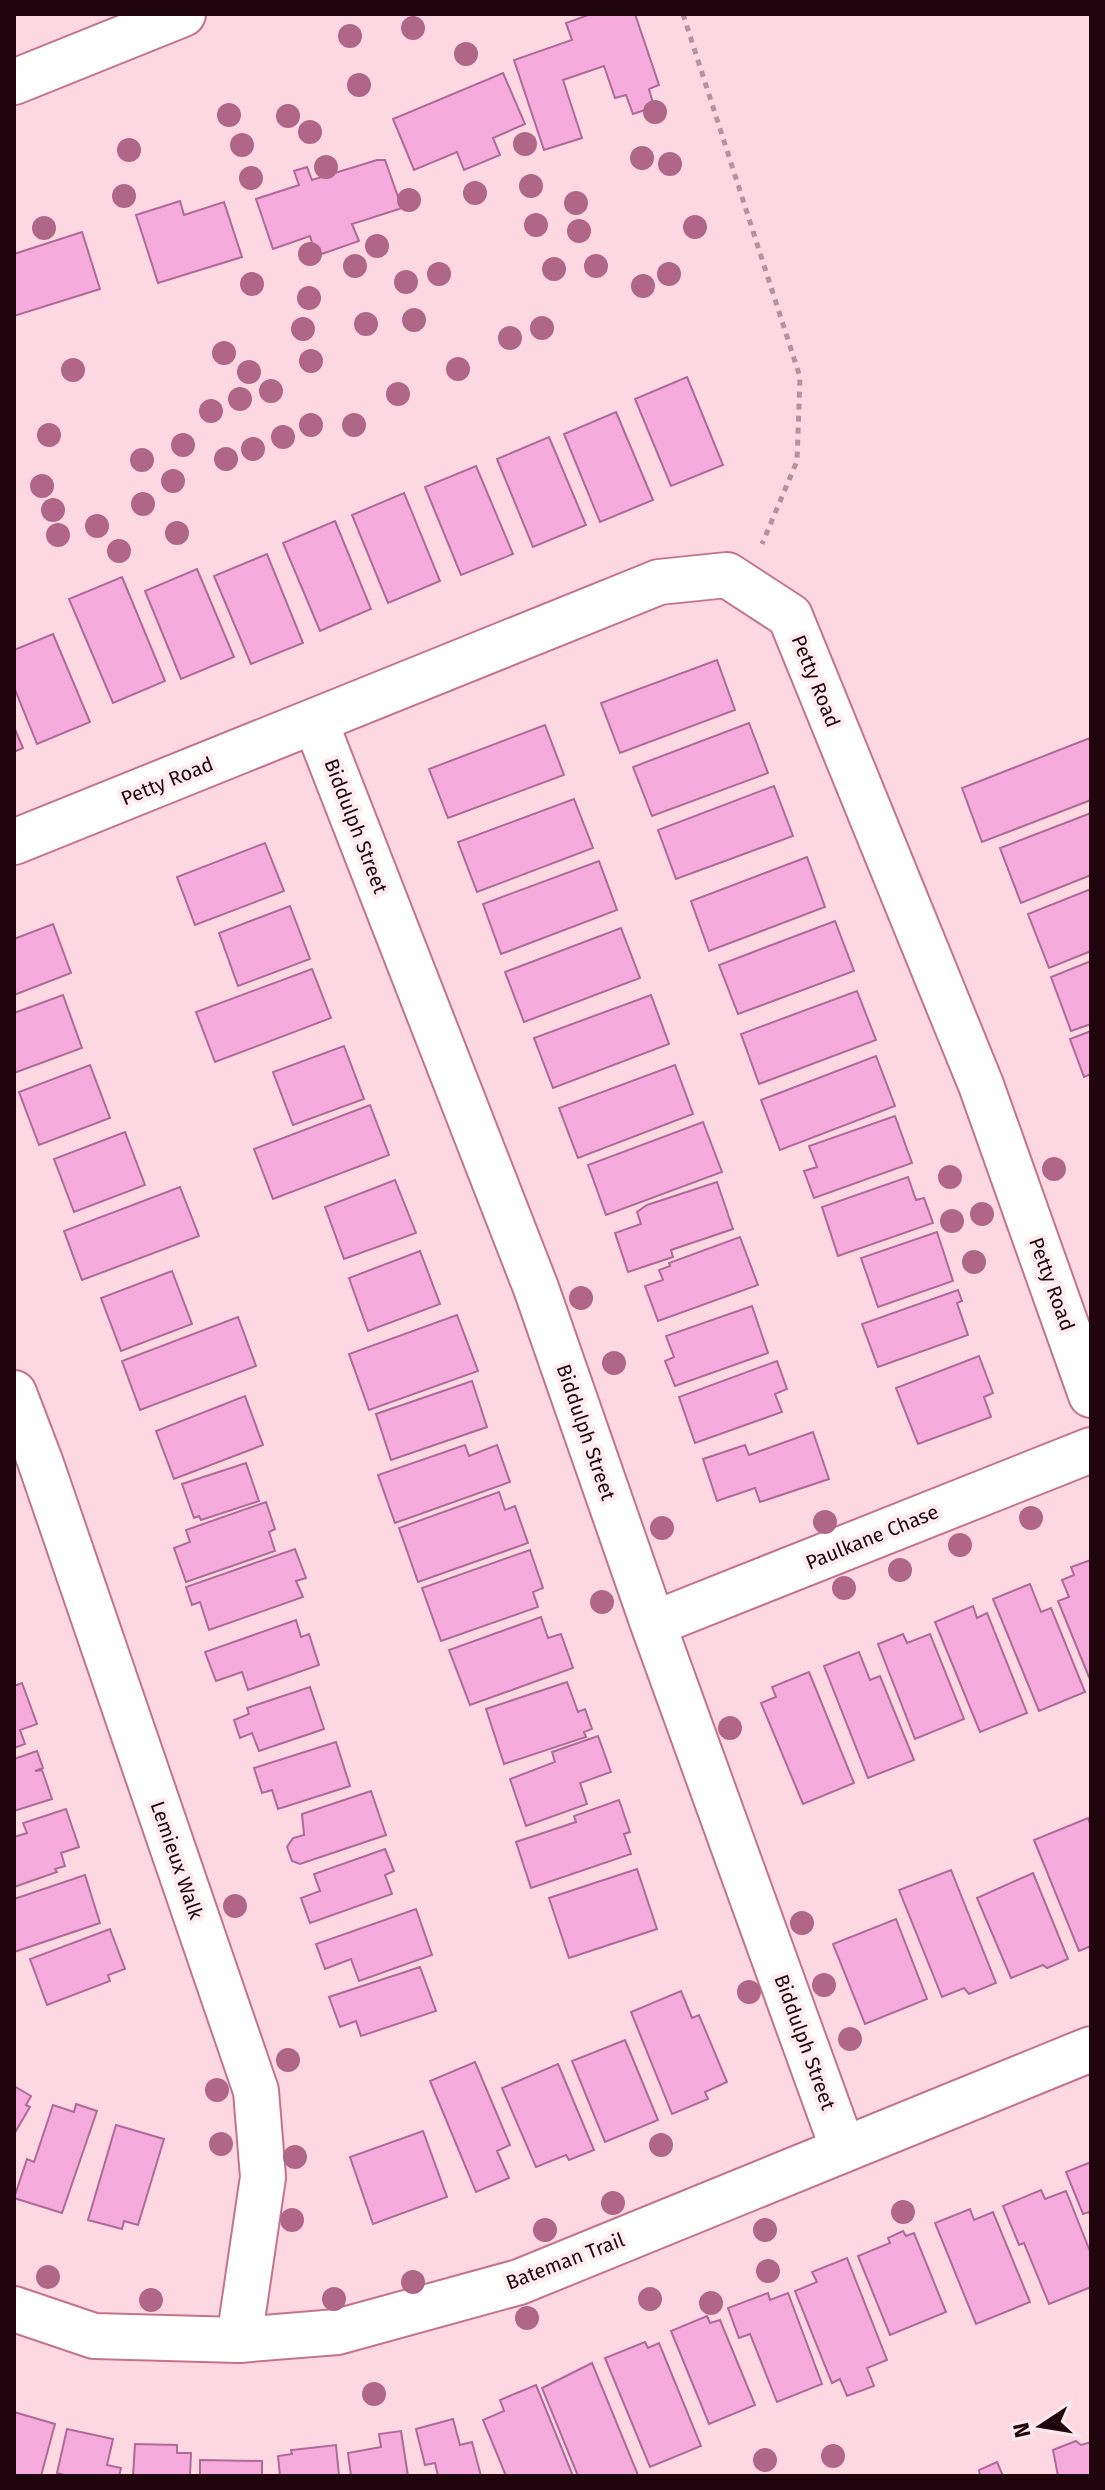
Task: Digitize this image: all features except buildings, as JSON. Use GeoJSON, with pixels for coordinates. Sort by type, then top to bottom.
{"type":"FeatureCollection","features":[{"type":"Feature","properties":{"kind":"street"},"geometry":{"type":"LineString","coordinates":[[14,82],[183,14]]}},
{"type":"Feature","properties":{"kind":"street","name":"Petty Road"},"geometry":{"type":"LineString","coordinates":[[14,842],[659,582],[727,575],[790,616],[981,1085],[1091,1395]]}},
{"type":"Feature","properties":{"kind":"street","name":"Biddulph Street"},"geometry":{"type":"LineString","coordinates":[[315,721],[536,1288],[653,1624],[843,2149]]}},
{"type":"Feature","properties":{"kind":"street","name":"Lemieux Walk"},"geometry":{"type":"LineString","coordinates":[[14,1393],[256,2091],[263,2177],[239,2340]]}},
{"type":"Feature","properties":{"kind":"street","name":"Paulkane Chase"},"geometry":{"type":"LineString","coordinates":[[653,1624],[1091,1450]]}},
{"type":"Feature","properties":{"kind":"street","name":"Bateman Trail"},"geometry":{"type":"LineString","coordinates":[[14,2309],[94,2336],[239,2340],[337,2332],[519,2282],[1091,2049]]}},
{"type":"Feature","properties":{"kind":"path"},"geometry":{"type":"LineString","coordinates":[[683,14],[800,377],[797,461],[762,544]]}}]}
